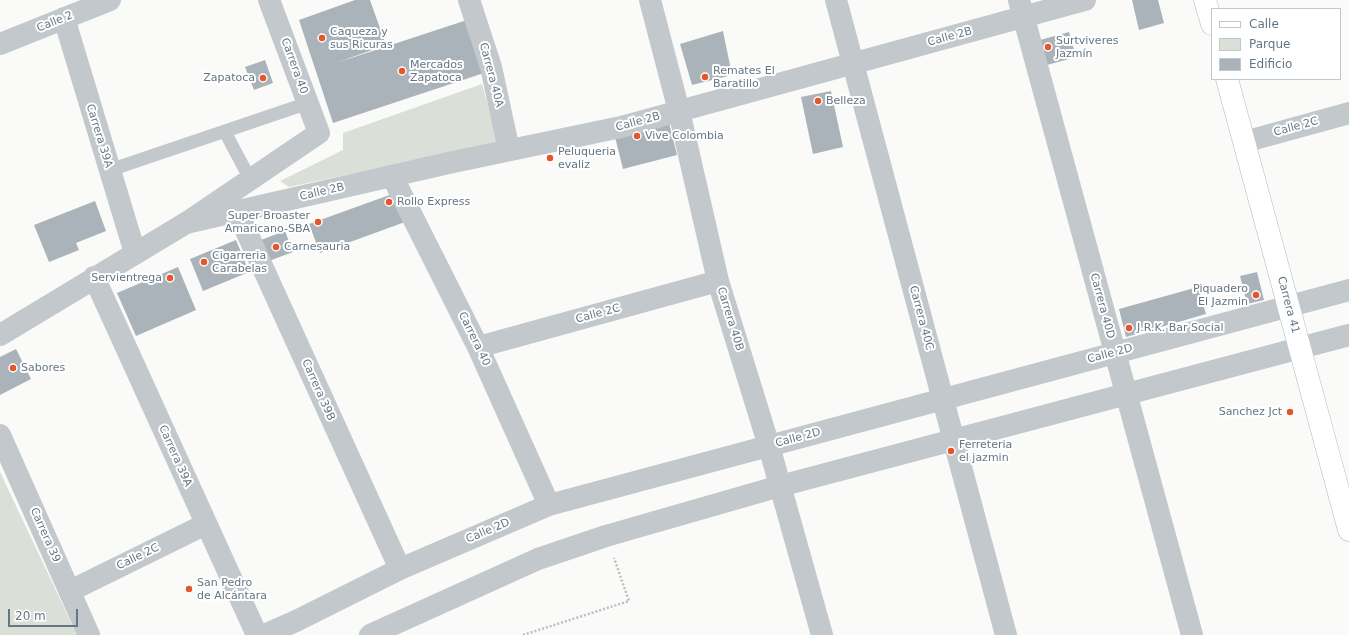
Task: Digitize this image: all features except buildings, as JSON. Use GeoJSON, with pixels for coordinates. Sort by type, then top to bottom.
{"type":"FeatureCollection","features":[{"type":"Feature","properties":{"kind":"street","name":"Calle 2"},"geometry":{"type":"LineString","coordinates":[[0,44],[110,0]]}},
{"type":"Feature","properties":{"kind":"street","name":"Carrera 40"},"geometry":{"type":"LineString","coordinates":[[270,0],[319,133]]}},
{"type":"Feature","properties":{"kind":"street","name":"Carrera 40A"},"geometry":{"type":"LineString","coordinates":[[469,0],[491,67],[509,150]]}},
{"type":"Feature","properties":{"kind":"street","name":"Carrera 40B"},"geometry":{"type":"LineString","coordinates":[[650,0],[718,281],[769,446],[822,635]]}},
{"type":"Feature","properties":{"kind":"street","name":"Carrera 40C"},"geometry":{"type":"LineString","coordinates":[[836,0],[1006,635]]}},
{"type":"Feature","properties":{"kind":"street","name":"Calle 2B"},"geometry":{"type":"LineString","coordinates":[[186,223],[509,150],[621,127],[853,63],[1021,8],[1085,0]]}},
{"type":"Feature","properties":{"kind":"street"},"geometry":{"type":"LineString","coordinates":[[1205,0],[1211,21]]}},
{"type":"Feature","properties":{"kind":"street","name":"Carrera 40D"},"geometry":{"type":"LineString","coordinates":[[1021,8],[1192,635]]}},
{"type":"Feature","properties":{"kind":"street","name":"Carrera 39A"},"geometry":{"type":"LineString","coordinates":[[64,18],[135,253]]}},
{"type":"Feature","properties":{"kind":"street","name":"Carrera 41"},"geometry":{"type":"LineString","coordinates":[[1227,80],[1348,524]]}},
{"type":"Feature","properties":{"kind":"street","name":"Calle 2C"},"geometry":{"type":"LineString","coordinates":[[1244,142],[1349,113]]}},
{"type":"Feature","properties":{"kind":"street","name":"Calle 2B"},"geometry":{"type":"LineString","coordinates":[[0,335],[186,223],[319,133]]}},
{"type":"Feature","properties":{"kind":"street","name":"Carrera 40"},"geometry":{"type":"LineString","coordinates":[[392,176],[478,347],[549,505]]}},
{"type":"Feature","properties":{"kind":"street","name":"Carrera 39B"},"geometry":{"type":"LineString","coordinates":[[237,211],[400,569]]}},
{"type":"Feature","properties":{"kind":"street","name":"Carrera 39A"},"geometry":{"type":"LineString","coordinates":[[94,277],[257,635]]}},
{"type":"Feature","properties":{"kind":"street","name":"Calle 2C"},"geometry":{"type":"LineString","coordinates":[[478,347],[718,281]]}},
{"type":"Feature","properties":{"kind":"street","name":"Calle 2D"},"geometry":{"type":"LineString","coordinates":[[264,635],[298,628],[400,569],[549,505],[1349,290]]}},
{"type":"Feature","properties":{"kind":"street"},"geometry":{"type":"LineString","coordinates":[[370,635],[538,559],[606,536],[780,486],[1349,335]]}},
{"type":"Feature","properties":{"kind":"street","name":"Carrera 39"},"geometry":{"type":"LineString","coordinates":[[0,435],[89,635]]}},
{"type":"Feature","properties":{"kind":"street","name":"Calle 2C"},"geometry":{"type":"LineString","coordinates":[[70,591],[206,524]]}},
{"type":"Feature","properties":{"kind":"lane"},"geometry":{"type":"LineString","coordinates":[[110,170],[308,103]]}},
{"type":"Feature","properties":{"kind":"lane"},"geometry":{"type":"LineString","coordinates":[[225,132],[250,179]]}},
{"type":"Feature","properties":{"kind":"path"},"geometry":{"type":"LineString","coordinates":[[523,635],[629,602],[606,536]]}},
{"type":"Feature","properties":{"kind":"green space"},"geometry":{"type":"Polygon","coordinates":[[[482,84],[498,143],[289,187],[280,181],[343,150],[343,133],[482,84]]]}},
{"type":"Feature","properties":{"kind":"green space"},"geometry":{"type":"Polygon","coordinates":[[[0,472],[77,635],[0,635],[0,472]]]}},
{"type":"Feature","properties":{"kind":"place","name":"Caqueza y sus Ricuras"},"geometry":{"type":"Point","coordinates":[322,38]}},
{"type":"Feature","properties":{"kind":"place","name":"Surtviveres Jazmín"},"geometry":{"type":"Point","coordinates":[1048,47]}},
{"type":"Feature","properties":{"kind":"place","name":"Mercados Zapatoca"},"geometry":{"type":"Point","coordinates":[402,71]}},
{"type":"Feature","properties":{"kind":"place","name":"Remates El Baratillo"},"geometry":{"type":"Point","coordinates":[705,77]}},
{"type":"Feature","properties":{"kind":"place","name":"Zapatoca"},"geometry":{"type":"Point","coordinates":[263,78]}},
{"type":"Feature","properties":{"kind":"place","name":"Belleza"},"geometry":{"type":"Point","coordinates":[818,101]}},
{"type":"Feature","properties":{"kind":"place","name":"Vive Colombia"},"geometry":{"type":"Point","coordinates":[637,136]}},
{"type":"Feature","properties":{"kind":"place","name":"Peluqueria evaliz"},"geometry":{"type":"Point","coordinates":[550,158]}},
{"type":"Feature","properties":{"kind":"place","name":"Rollo Express"},"geometry":{"type":"Point","coordinates":[389,202]}},
{"type":"Feature","properties":{"kind":"place","name":"Super Broaster Amaricano-SBA"},"geometry":{"type":"Point","coordinates":[318,222]}},
{"type":"Feature","properties":{"kind":"place","name":"Carnesauria"},"geometry":{"type":"Point","coordinates":[276,247]}},
{"type":"Feature","properties":{"kind":"place","name":"Cigarreria Carabelas"},"geometry":{"type":"Point","coordinates":[204,262]}},
{"type":"Feature","properties":{"kind":"place","name":"Servientrega"},"geometry":{"type":"Point","coordinates":[170,278]}},
{"type":"Feature","properties":{"kind":"place","name":"Piquadero El Jazmin"},"geometry":{"type":"Point","coordinates":[1256,295]}},
{"type":"Feature","properties":{"kind":"place","name":"J.R.K. Bar Social"},"geometry":{"type":"Point","coordinates":[1129,328]}},
{"type":"Feature","properties":{"kind":"place","name":"Sabores"},"geometry":{"type":"Point","coordinates":[13,368]}},
{"type":"Feature","properties":{"kind":"place","name":"Sanchez Jct"},"geometry":{"type":"Point","coordinates":[1290,412]}},
{"type":"Feature","properties":{"kind":"place","name":"Ferreteria el jazmin"},"geometry":{"type":"Point","coordinates":[951,451]}},
{"type":"Feature","properties":{"kind":"place","name":"San Pedro de Alcántara"},"geometry":{"type":"Point","coordinates":[189,589]}}]}
